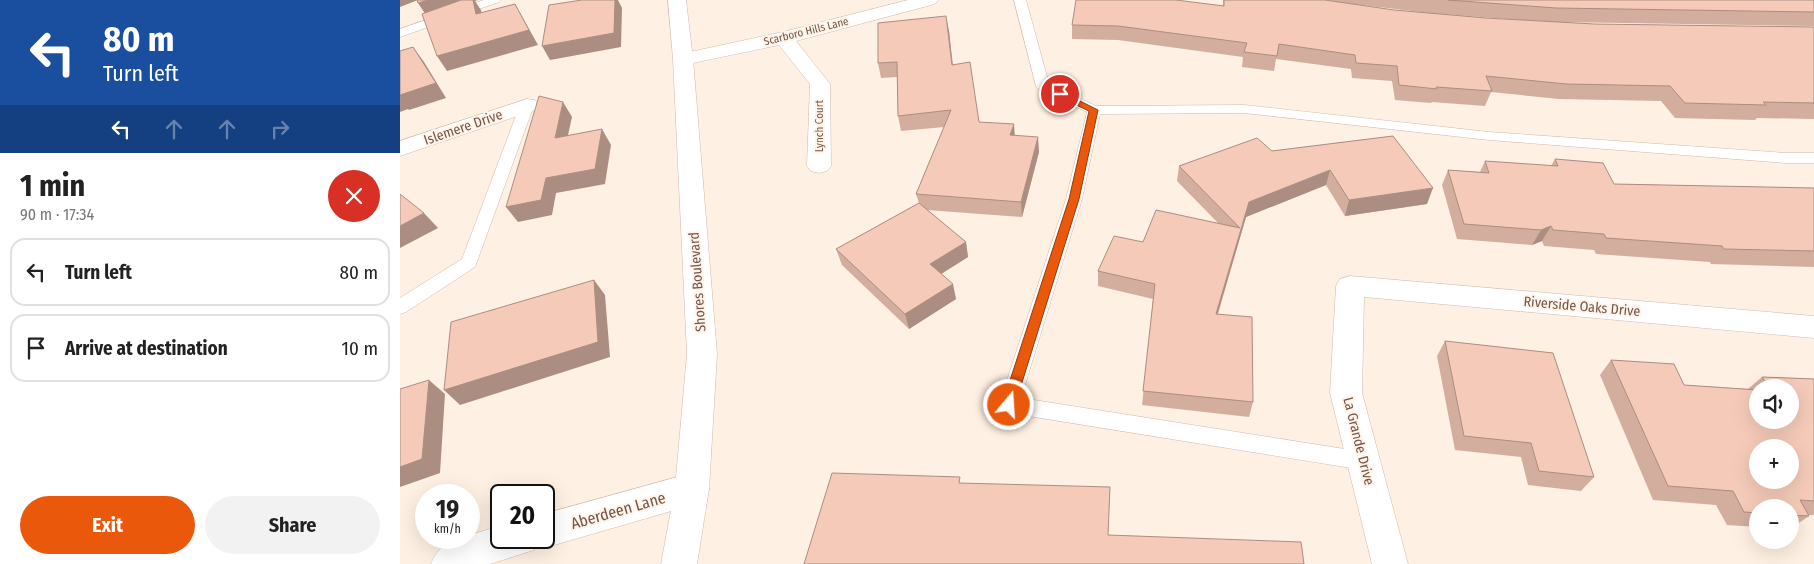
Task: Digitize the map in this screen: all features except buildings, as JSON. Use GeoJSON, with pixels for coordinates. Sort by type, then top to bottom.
{"type":"FeatureCollection","features":[{"type":"Feature","properties":{"kind":"street","name":"Shores Boulevard"},"geometry":{"type":"LineString","coordinates":[[676,0],[683,58],[702,354],[692,489],[679,564]]}},
{"type":"Feature","properties":{"kind":"street","name":"Scarboro Hills Lane"},"geometry":{"type":"LineString","coordinates":[[683,58],[784,38],[929,0]]}},
{"type":"Feature","properties":{"kind":"street","name":"Lynch Court"},"geometry":{"type":"LineString","coordinates":[[784,38],[820,84],[819,166]]}},
{"type":"Feature","properties":{"kind":"street","name":"Islemere Drive"},"geometry":{"type":"LineString","coordinates":[[400,149],[527,105]]}},
{"type":"Feature","properties":{"kind":"street","name":"La Grande Drive"},"geometry":{"type":"LineString","coordinates":[[1350,286],[1346,393],[1390,564]]}},
{"type":"Feature","properties":{"kind":"street","name":"Riverside Oaks Drive"},"geometry":{"type":"LineString","coordinates":[[1350,286],[1814,327]]}},
{"type":"Feature","properties":{"kind":"street","name":"Aberdeen Lane"},"geometry":{"type":"LineString","coordinates":[[555,528],[692,489]]}},
{"type":"Feature","properties":{"kind":"street"},"geometry":{"type":"LineString","coordinates":[[449,564],[466,553],[490,546]]}},
{"type":"Feature","properties":{"kind":"lane"},"geometry":{"type":"LineString","coordinates":[[400,33],[495,0]]}},
{"type":"Feature","properties":{"kind":"lane"},"geometry":{"type":"LineString","coordinates":[[1020,0],[1043,86],[1094,110],[1244,109],[1490,136],[1786,158],[1814,158]]}},
{"type":"Feature","properties":{"kind":"lane"},"geometry":{"type":"LineString","coordinates":[[400,307],[469,264],[527,105]]}},
{"type":"Feature","properties":{"kind":"lane"},"geometry":{"type":"LineString","coordinates":[[1094,110],[1074,199],[1009,405],[1364,461]]}},
{"type":"Feature","properties":{"kind":"route"},"geometry":{"type":"LineString","coordinates":[[1009,405],[1074,199],[1094,110],[1060,94]]}}]}
